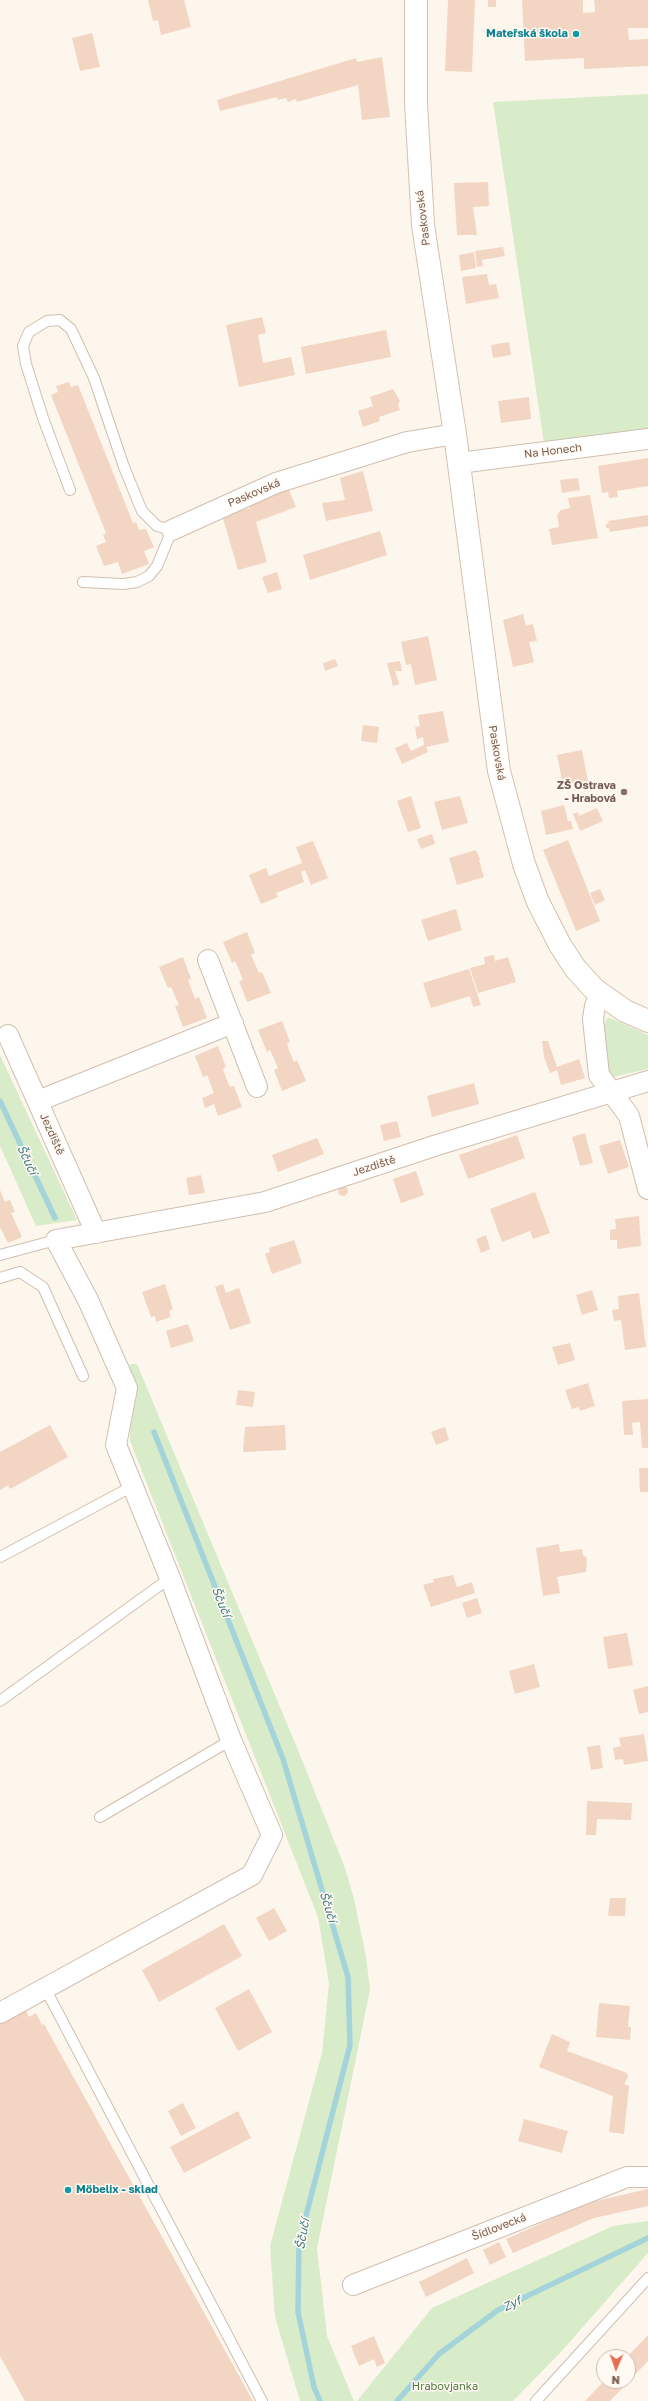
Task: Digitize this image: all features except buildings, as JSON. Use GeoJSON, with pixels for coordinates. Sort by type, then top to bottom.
{"type":"FeatureCollection","features":[{"type":"Feature","properties":{"kind":"main road","name":"Paskovská"},"geometry":{"type":"LineString","coordinates":[[416,0],[416,103],[423,225],[455,434],[492,728],[499,771],[508,810],[524,864],[546,920],[575,968],[601,994],[625,1011],[648,1021]]}},
{"type":"Feature","properties":{"kind":"street","name":"Paskovská"},"geometry":{"type":"LineString","coordinates":[[172,530],[276,483],[407,442],[455,434]]}},
{"type":"Feature","properties":{"kind":"street","name":"Na Honech"},"geometry":{"type":"LineString","coordinates":[[459,463],[648,439]]}},
{"type":"Feature","properties":{"kind":"street"},"geometry":{"type":"LineString","coordinates":[[208,960],[257,1086]]}},
{"type":"Feature","properties":{"kind":"street"},"geometry":{"type":"LineString","coordinates":[[601,994],[595,1006],[593,1019],[599,1075],[629,1116],[648,1189]]}},
{"type":"Feature","properties":{"kind":"street","name":"Jezdiště"},"geometry":{"type":"LineString","coordinates":[[38,1101],[233,1024]]}},
{"type":"Feature","properties":{"kind":"street","name":"Jezdiště"},"geometry":{"type":"LineString","coordinates":[[8,1035],[96,1233]]}},
{"type":"Feature","properties":{"kind":"street","name":"Jezdiště"},"geometry":{"type":"LineString","coordinates":[[56,1240],[265,1202],[437,1144],[648,1081]]}},
{"type":"Feature","properties":{"kind":"street"},"geometry":{"type":"LineString","coordinates":[[0,2013],[252,1875],[272,1835],[231,1740],[170,1578],[116,1446],[127,1388],[88,1300],[56,1240]]}},
{"type":"Feature","properties":{"kind":"street","name":"Šídlovecká"},"geometry":{"type":"LineString","coordinates":[[353,2285],[627,2177],[648,2177]]}},
{"type":"Feature","properties":{"kind":"lane"},"geometry":{"type":"LineString","coordinates":[[70,490],[43,418],[26,364],[23,346],[29,332],[47,321],[60,320],[71,329],[78,340],[142,511],[156,526],[172,530],[157,566],[149,576],[137,582],[123,584],[83,582]]}},
{"type":"Feature","properties":{"kind":"lane"},"geometry":{"type":"LineString","coordinates":[[0,1255],[56,1240]]}},
{"type":"Feature","properties":{"kind":"lane"},"geometry":{"type":"LineString","coordinates":[[0,1278],[20,1272],[43,1287],[83,1376]]}},
{"type":"Feature","properties":{"kind":"lane"},"geometry":{"type":"LineString","coordinates":[[0,1557],[132,1486]]}},
{"type":"Feature","properties":{"kind":"lane"},"geometry":{"type":"LineString","coordinates":[[0,1701],[170,1578]]}},
{"type":"Feature","properties":{"kind":"lane"},"geometry":{"type":"LineString","coordinates":[[100,1817],[231,1740]]}},
{"type":"Feature","properties":{"kind":"lane"},"geometry":{"type":"LineString","coordinates":[[46,1988],[262,2401]]}},
{"type":"Feature","properties":{"kind":"lane"},"geometry":{"type":"LineString","coordinates":[[536,2401],[648,2278]]}},
{"type":"Feature","properties":{"kind":"green space"},"geometry":{"type":"Polygon","coordinates":[[[648,94],[648,432],[544,443],[493,102],[648,94]]]}},
{"type":"Feature","properties":{"kind":"green space"},"geometry":{"type":"Polygon","coordinates":[[[608,1017],[648,1035],[648,1069],[609,1078],[602,1029],[608,1017]]]}},
{"type":"Feature","properties":{"kind":"green space"},"geometry":{"type":"Polygon","coordinates":[[[0,1055],[77,1220],[36,1226],[0,1146],[0,1055]]]}},
{"type":"Feature","properties":{"kind":"green space"},"geometry":{"type":"Polygon","coordinates":[[[130,1364],[137,1364],[300,1755],[345,1868],[354,1899],[366,1956],[370,1990],[317,2248],[327,2336],[354,2401],[300,2401],[275,2317],[270,2246],[322,2053],[329,1984],[318,1917],[130,1441],[130,1364]]]}},
{"type":"Feature","properties":{"kind":"green space","name":"Hrabovjanka"},"geometry":{"type":"Polygon","coordinates":[[[648,2221],[648,2253],[560,2353],[513,2401],[357,2401],[432,2308],[613,2226],[648,2221]]]}},
{"type":"Feature","properties":{"kind":"waterway","name":"Ščučí"},"geometry":{"type":"LineString","coordinates":[[0,1101],[55,1218]]}},
{"type":"Feature","properties":{"kind":"waterway","name":"Ščučí"},"geometry":{"type":"LineString","coordinates":[[154,1432],[283,1759],[348,1977],[350,2045],[299,2243],[298,2312],[314,2387],[320,2401]]}},
{"type":"Feature","properties":{"kind":"waterway","name":"Zyf"},"geometry":{"type":"LineString","coordinates":[[397,2401],[439,2354],[498,2310],[648,2238]]}},
{"type":"Feature","properties":{"kind":"place","name":"Mateřská škola"},"geometry":{"type":"Point","coordinates":[576,34]}},
{"type":"Feature","properties":{"kind":"place","name":"ZŠ Ostrava - Hrabová"},"geometry":{"type":"Point","coordinates":[624,792]}},
{"type":"Feature","properties":{"kind":"place","name":"Möbelix - sklad"},"geometry":{"type":"Point","coordinates":[68,2190]}}]}
